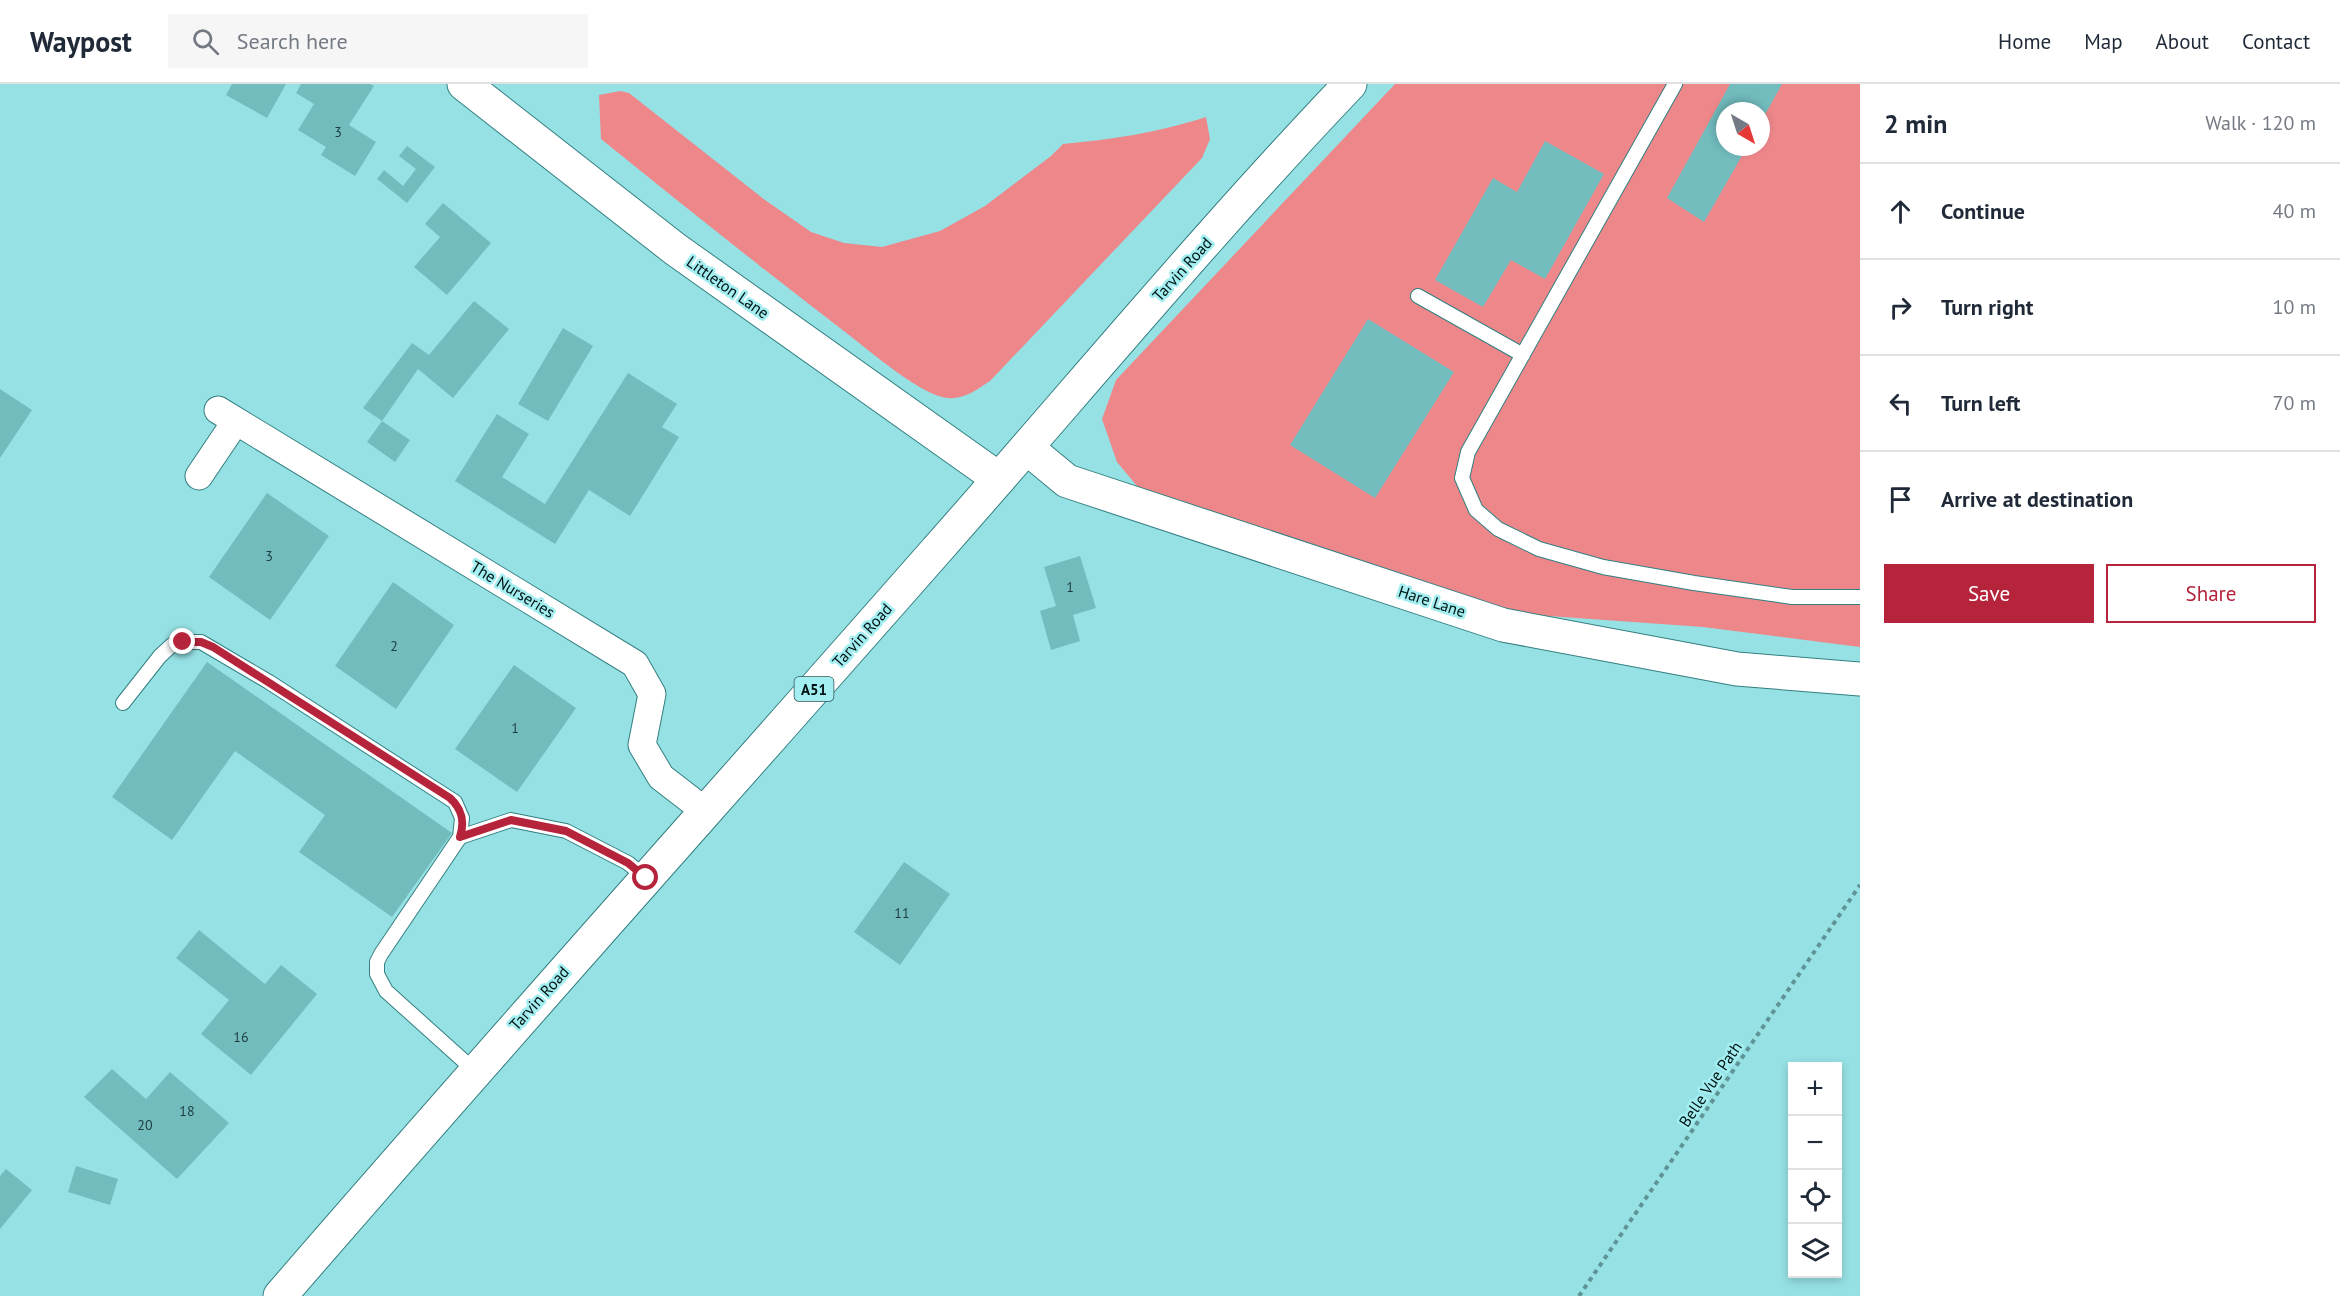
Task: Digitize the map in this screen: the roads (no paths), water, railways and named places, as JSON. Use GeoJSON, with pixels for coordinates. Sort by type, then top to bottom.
{"type":"FeatureCollection","features":[{"type":"Feature","properties":{"kind":"main road","name":"Littleton Lane"},"geometry":{"type":"LineString","coordinates":[[464,84],[675,249],[999,479]]}},
{"type":"Feature","properties":{"kind":"main road","name":"Tarvin Road"},"geometry":{"type":"LineString","coordinates":[[280,1296],[475,1071],[1027,448],[1168,284],[1350,84]]}},
{"type":"Feature","properties":{"kind":"main road","name":"Hare Lane"},"geometry":{"type":"LineString","coordinates":[[1027,448],[1067,481],[1503,625],[1737,669],[1860,679]]}},
{"type":"Feature","properties":{"kind":"street","name":"The Nurseries"},"geometry":{"type":"LineString","coordinates":[[199,476],[227,415],[635,664],[652,694],[642,745],[661,777],[705,811]]}},
{"type":"Feature","properties":{"kind":"lane"},"geometry":{"type":"LineString","coordinates":[[1675,84],[1468,452],[1462,478],[1476,510],[1498,529],[1539,549],[1603,567],[1792,597],[1860,597]]}},
{"type":"Feature","properties":{"kind":"lane"},"geometry":{"type":"LineString","coordinates":[[1418,296],[1522,355]]}},
{"type":"Feature","properties":{"kind":"lane"},"geometry":{"type":"LineString","coordinates":[[123,703],[160,656],[172,645],[183,642],[201,642],[279,688],[450,798],[459,807],[462,818],[460,837],[381,954],[377,974],[386,992],[475,1071]]}},
{"type":"Feature","properties":{"kind":"lane"},"geometry":{"type":"LineString","coordinates":[[460,837],[511,820],[566,831],[628,863],[646,878]]}}]}
